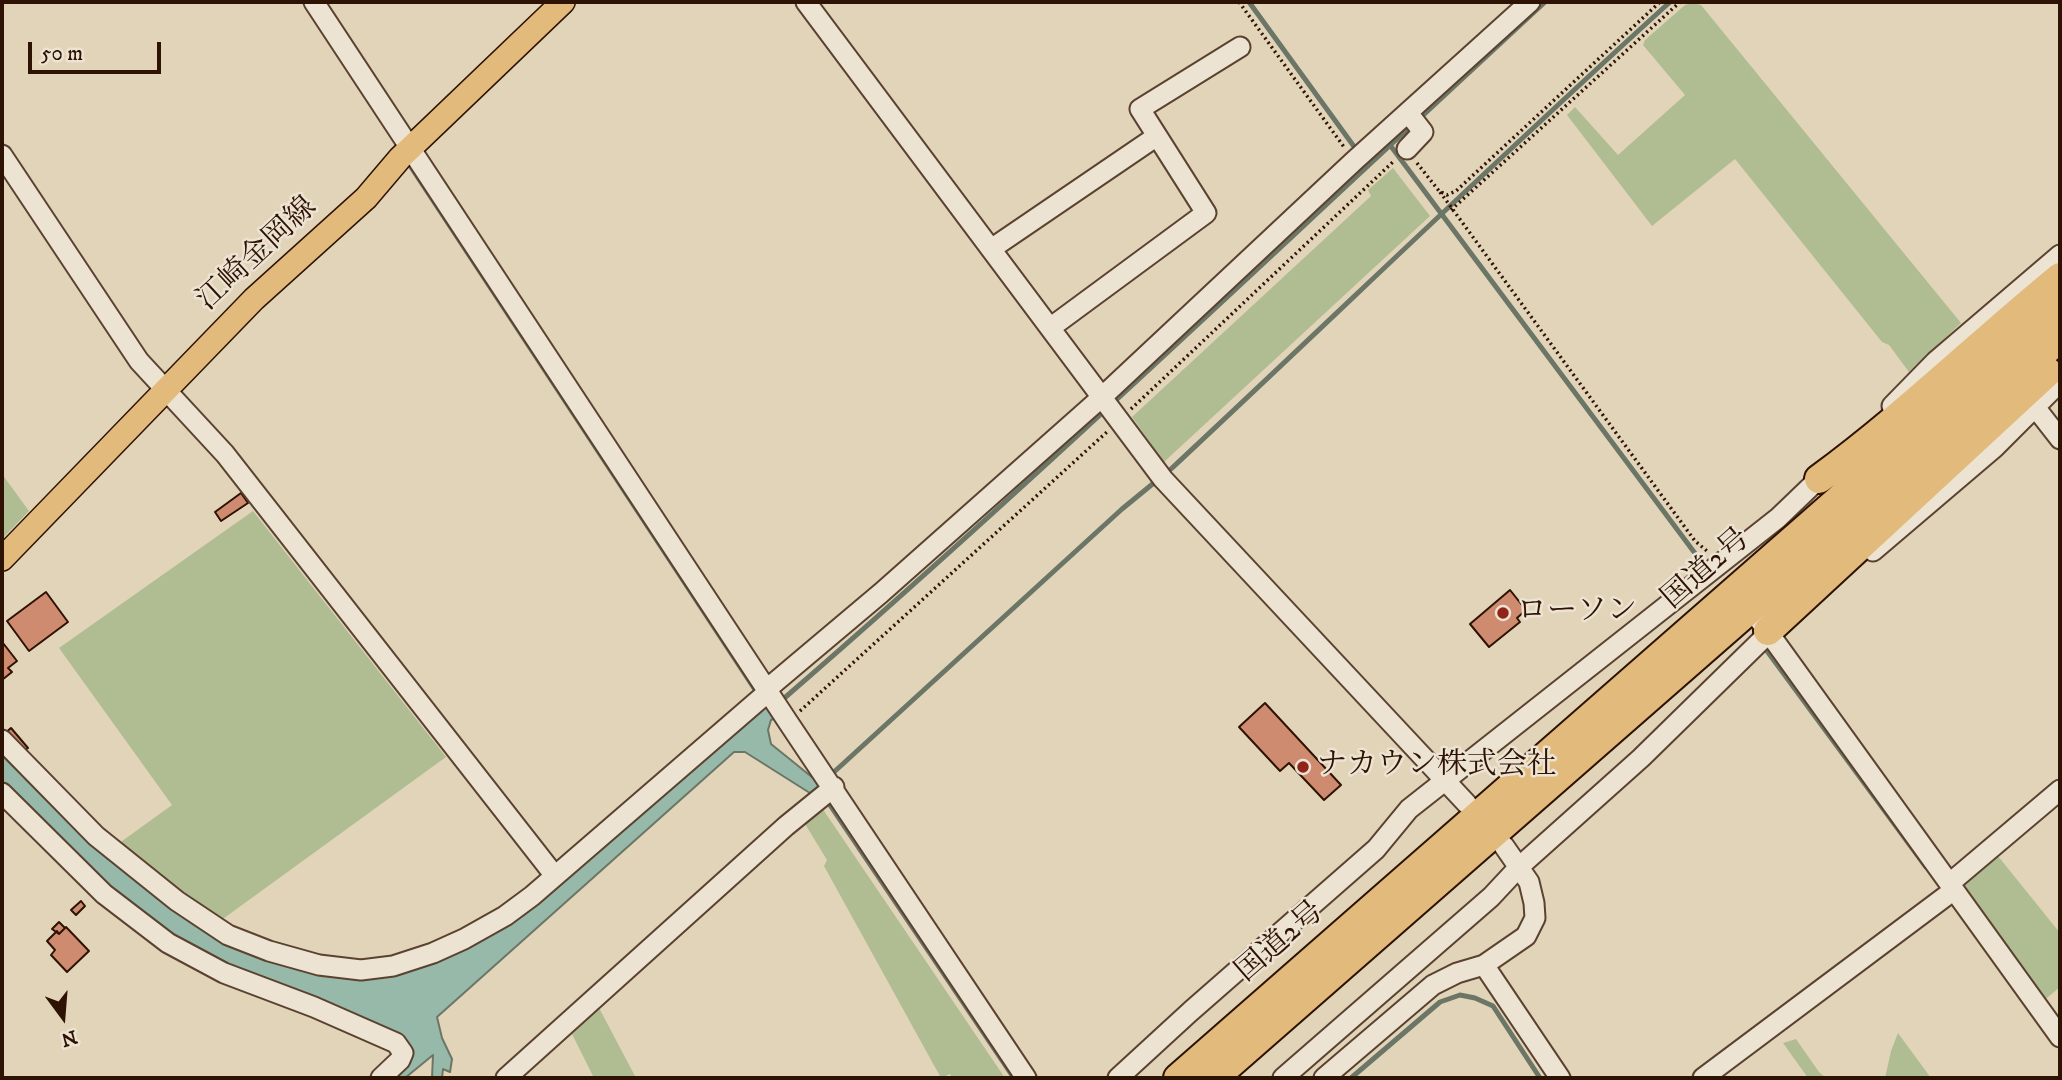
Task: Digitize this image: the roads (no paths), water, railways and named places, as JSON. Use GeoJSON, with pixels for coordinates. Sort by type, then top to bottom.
{"type":"FeatureCollection","features":[{"type":"Feature","properties":{"kind":"highway"},"geometry":{"type":"LineString","coordinates":[[1819,479],[1864,446],[2060,276]]}},
{"type":"Feature","properties":{"kind":"highway","name":"国道2号"},"geometry":{"type":"LineString","coordinates":[[1178,1078],[2060,306]]}},
{"type":"Feature","properties":{"kind":"highway","name":"国道2号"},"geometry":{"type":"LineString","coordinates":[[1214,1078],[2060,338]]}},
{"type":"Feature","properties":{"kind":"highway"},"geometry":{"type":"LineString","coordinates":[[1763,625],[2060,360]]}},
{"type":"Feature","properties":{"kind":"main road","name":"江崎金岡線"},"geometry":{"type":"LineString","coordinates":[[2,559],[254,299],[366,198],[405,152],[563,2]]}},
{"type":"Feature","properties":{"kind":"street"},"geometry":{"type":"LineString","coordinates":[[314,2],[405,152],[771,701],[826,793],[1026,1078]]}},
{"type":"Feature","properties":{"kind":"street"},"geometry":{"type":"LineString","coordinates":[[806,2],[1163,479],[1466,804]]}},
{"type":"Feature","properties":{"kind":"street"},"geometry":{"type":"LineString","coordinates":[[2,740],[96,836],[177,901],[228,935],[269,951],[319,965],[361,970],[393,966],[433,953],[505,916],[771,701],[881,593],[1103,398],[1358,158],[1414,120],[1530,2]]}},
{"type":"Feature","properties":{"kind":"street"},"geometry":{"type":"LineString","coordinates":[[1051,328],[1206,213],[1140,109],[1240,47]]}},
{"type":"Feature","properties":{"kind":"street"},"geometry":{"type":"LineString","coordinates":[[1401,154],[1423,132],[1414,120]]}},
{"type":"Feature","properties":{"kind":"street"},"geometry":{"type":"LineString","coordinates":[[991,249],[1157,136]]}},
{"type":"Feature","properties":{"kind":"street"},"geometry":{"type":"LineString","coordinates":[[2,155],[139,361],[225,454],[555,876]]}},
{"type":"Feature","properties":{"kind":"street"},"geometry":{"type":"LineString","coordinates":[[1118,1078],[1376,849],[1409,809],[1724,571],[1937,361],[2060,255]]}},
{"type":"Feature","properties":{"kind":"street"},"geometry":{"type":"LineString","coordinates":[[1283,1078],[1491,897],[1519,867],[1641,758],[1763,625],[1907,523],[1994,448],[2060,382]]}},
{"type":"Feature","properties":{"kind":"street"},"geometry":{"type":"LineString","coordinates":[[2035,407],[2060,439]]}},
{"type":"Feature","properties":{"kind":"street"},"geometry":{"type":"LineString","coordinates":[[1763,625],[1950,891],[2060,1037]]}},
{"type":"Feature","properties":{"kind":"street"},"geometry":{"type":"LineString","coordinates":[[1703,1078],[1950,891],[2060,790]]}},
{"type":"Feature","properties":{"kind":"street"},"geometry":{"type":"LineString","coordinates":[[2,793],[104,894],[168,943],[224,973],[397,1042],[403,1053],[400,1060],[381,1078]]}},
{"type":"Feature","properties":{"kind":"street"},"geometry":{"type":"LineString","coordinates":[[506,1078],[826,793]]}},
{"type":"Feature","properties":{"kind":"street"},"geometry":{"type":"LineString","coordinates":[[1324,1078],[1433,985],[1457,973],[1484,965],[1527,936],[1535,918],[1529,882],[1504,846]]}},
{"type":"Feature","properties":{"kind":"street"},"geometry":{"type":"LineString","coordinates":[[1484,965],[1560,1078]]}},
{"type":"Feature","properties":{"kind":"waterway"},"geometry":{"type":"LineString","coordinates":[[1249,2],[1358,152]]}},
{"type":"Feature","properties":{"kind":"waterway"},"geometry":{"type":"LineString","coordinates":[[1419,119],[1545,2]]}},
{"type":"Feature","properties":{"kind":"waterway"},"geometry":{"type":"LineString","coordinates":[[1171,469],[1670,2]]}},
{"type":"Feature","properties":{"kind":"waterway"},"geometry":{"type":"LineString","coordinates":[[781,701],[1020,488],[1412,125]]}},
{"type":"Feature","properties":{"kind":"waterway"},"geometry":{"type":"LineString","coordinates":[[1390,145],[1700,560]]}},
{"type":"Feature","properties":{"kind":"waterway"},"geometry":{"type":"LineString","coordinates":[[407,161],[758,694]]}},
{"type":"Feature","properties":{"kind":"waterway"},"geometry":{"type":"LineString","coordinates":[[834,772],[1155,482]]}},
{"type":"Feature","properties":{"kind":"waterway"},"geometry":{"type":"LineString","coordinates":[[1767,651],[1926,867]]}},
{"type":"Feature","properties":{"kind":"waterway"},"geometry":{"type":"LineString","coordinates":[[826,799],[1014,1078]]}},
{"type":"Feature","properties":{"kind":"waterway"},"geometry":{"type":"LineString","coordinates":[[1351,1078],[1440,1002],[1460,995],[1493,1006],[1540,1078]]}},
{"type":"Feature","properties":{"kind":"place","name":"ローソン"},"geometry":{"type":"Point","coordinates":[1503,613]}},
{"type":"Feature","properties":{"kind":"place","name":"ナカウン株式会社"},"geometry":{"type":"Point","coordinates":[1303,767]}}]}
